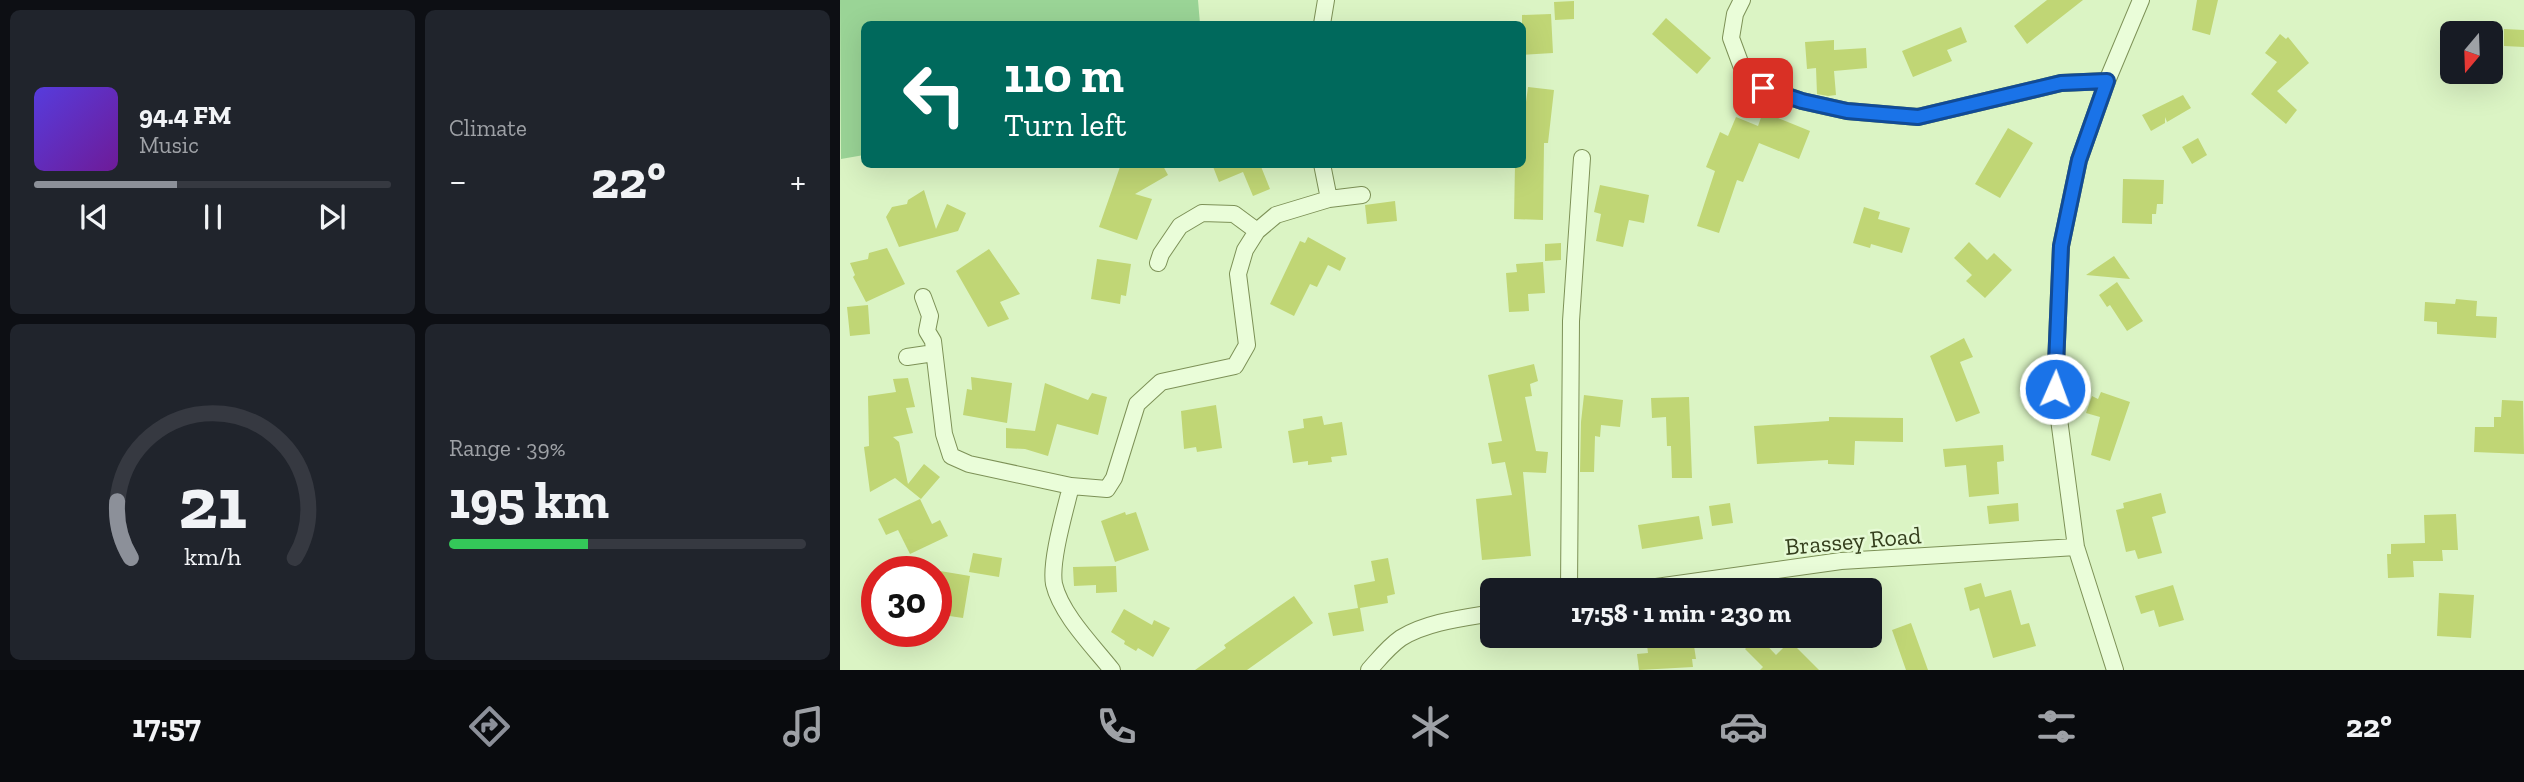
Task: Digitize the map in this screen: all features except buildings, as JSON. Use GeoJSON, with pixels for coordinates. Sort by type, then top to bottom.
{"type":"FeatureCollection","features":[{"type":"Feature","properties":{"kind":"street"},"geometry":{"type":"LineString","coordinates":[[1322,21],[1326,0]]}},
{"type":"Feature","properties":{"kind":"street"},"geometry":{"type":"LineString","coordinates":[[1742,0],[1735,14],[1731,38],[1741,65],[1763,88],[1802,101],[1847,111],[1918,117],[2061,83],[2107,81]]}},
{"type":"Feature","properties":{"kind":"street"},"geometry":{"type":"LineString","coordinates":[[2115,670],[2076,547],[2055,389],[2061,246],[2079,160],[2107,81],[2141,0]]}},
{"type":"Feature","properties":{"kind":"street"},"geometry":{"type":"LineString","coordinates":[[1569,578],[1571,321],[1582,158]]}},
{"type":"Feature","properties":{"kind":"street"},"geometry":{"type":"LineString","coordinates":[[1323,168],[1329,198]]}},
{"type":"Feature","properties":{"kind":"street"},"geometry":{"type":"LineString","coordinates":[[923,297],[930,316],[927,331],[933,341],[944,434],[951,456],[969,464],[1071,486],[1107,489],[1114,478],[1137,404],[1161,382],[1235,366],[1247,345],[1237,274],[1245,250],[1257,231],[1276,215],[1329,198],[1362,195]]}},
{"type":"Feature","properties":{"kind":"street"},"geometry":{"type":"LineString","coordinates":[[1158,263],[1180,226],[1202,213],[1234,214],[1257,231]]}},
{"type":"Feature","properties":{"kind":"street"},"geometry":{"type":"LineString","coordinates":[[906,357],[934,353]]}},
{"type":"Feature","properties":{"kind":"street"},"geometry":{"type":"LineString","coordinates":[[1071,486],[1053,568],[1055,585],[1070,617],[1112,670]]}},
{"type":"Feature","properties":{"kind":"street","name":"Brassey Road"},"geometry":{"type":"LineString","coordinates":[[1720,578],[1841,561],[2076,547]]}},
{"type":"Feature","properties":{"kind":"street"},"geometry":{"type":"LineString","coordinates":[[1369,670],[1384,652],[1402,638],[1445,621],[1480,615]]}},
{"type":"Feature","properties":{"kind":"green space"},"geometry":{"type":"Polygon","coordinates":[[[840,0],[1198,0],[1200,21],[861,21],[861,156],[841,159],[840,0]]]}},
{"type":"Feature","properties":{"kind":"route"},"geometry":{"type":"LineString","coordinates":[[1763,88],[1802,101],[1847,111],[1918,117],[2061,83],[2107,81],[2079,160],[2061,246],[2055,389]]}}]}
